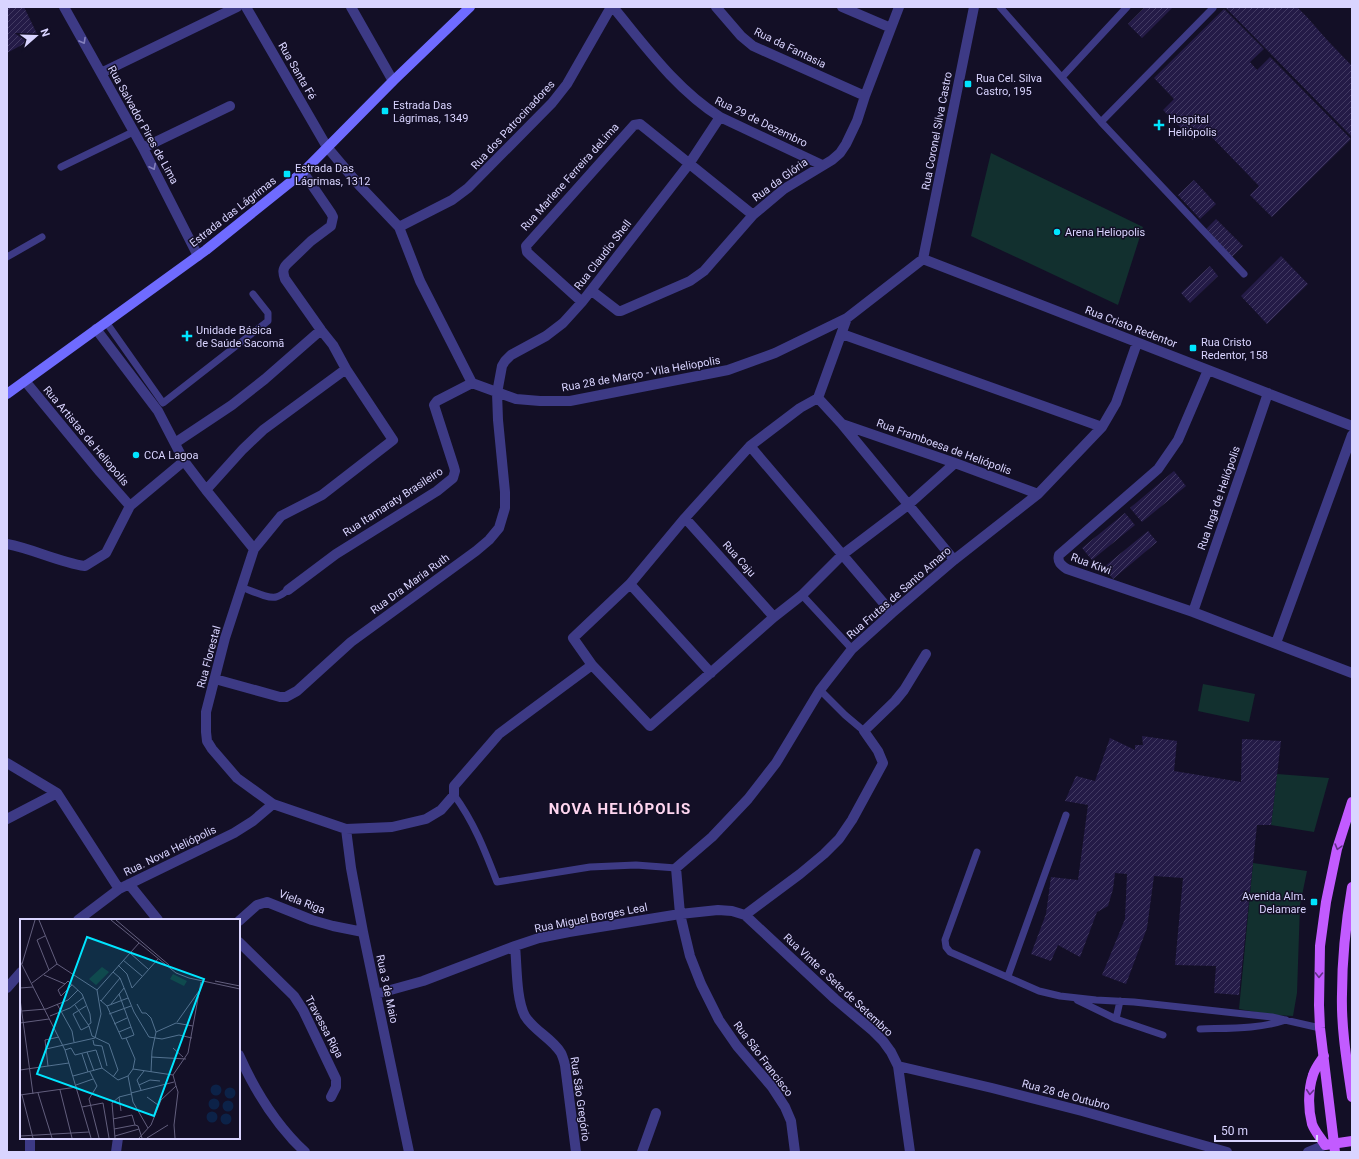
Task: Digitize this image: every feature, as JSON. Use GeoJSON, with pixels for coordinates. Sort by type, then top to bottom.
{"type":"FeatureCollection","features":[{"type":"Feature","properties":{"kind":"main road","name":"Estrada das Lágrimas"},"geometry":{"type":"LineString","coordinates":[[8,391],[25,381],[198,256],[303,172],[392,81],[470,7]]}},
{"type":"Feature","properties":{"kind":"main road"},"geometry":{"type":"LineString","coordinates":[[1332,1147],[1320,1028],[1320,946],[1326,902],[1337,849],[1352,802]]}},
{"type":"Feature","properties":{"kind":"main road"},"geometry":{"type":"LineString","coordinates":[[1352,887],[1345,931],[1342,994],[1345,1050],[1352,1097]]}},
{"type":"Feature","properties":{"kind":"main road"},"geometry":{"type":"LineString","coordinates":[[1324,1056],[1314,1074],[1310,1089],[1309,1108],[1312,1125],[1317,1134],[1332,1147]]}},
{"type":"Feature","properties":{"kind":"main road"},"geometry":{"type":"LineString","coordinates":[[1332,1147],[1352,1141]]}},
{"type":"Feature","properties":{"kind":"street","name":"Rua Salvador Pires de Lima"},"geometry":{"type":"LineString","coordinates":[[64,7],[142,148],[198,256]]}},
{"type":"Feature","properties":{"kind":"street"},"geometry":{"type":"LineString","coordinates":[[101,73],[237,7]]}},
{"type":"Feature","properties":{"kind":"street","name":"Rua Santa Fé"},"geometry":{"type":"LineString","coordinates":[[246,7],[327,147]]}},
{"type":"Feature","properties":{"kind":"street"},"geometry":{"type":"LineString","coordinates":[[351,7],[392,81]]}},
{"type":"Feature","properties":{"kind":"street","name":"Rua 29 de Dezembro"},"geometry":{"type":"LineString","coordinates":[[612,7],[679,85],[706,108],[720,117],[822,165]]}},
{"type":"Feature","properties":{"kind":"street","name":"Rua dos Patrocinadores"},"geometry":{"type":"LineString","coordinates":[[399,227],[452,200],[468,188],[552,103],[567,84],[612,7]]}},
{"type":"Feature","properties":{"kind":"street","name":"Rua da Fantasia"},"geometry":{"type":"LineString","coordinates":[[716,7],[741,36],[754,46],[865,96]]}},
{"type":"Feature","properties":{"kind":"street"},"geometry":{"type":"LineString","coordinates":[[842,7],[891,28]]}},
{"type":"Feature","properties":{"kind":"street","name":"Rua da Glória"},"geometry":{"type":"LineString","coordinates":[[592,291],[618,311],[621,311],[690,281],[704,271],[753,215],[784,189],[832,160],[840,153],[857,121],[899,7]]}},
{"type":"Feature","properties":{"kind":"street","name":"Rua Coronel Silva Castro"},"geometry":{"type":"LineString","coordinates":[[923,259],[974,7]]}},
{"type":"Feature","properties":{"kind":"street"},"geometry":{"type":"LineString","coordinates":[[142,148],[230,106]]}},
{"type":"Feature","properties":{"kind":"street","name":"Rua Claudio Shell"},"geometry":{"type":"LineString","coordinates":[[497,393],[502,366],[505,361],[546,336],[563,323],[592,291],[690,164],[720,117]]}},
{"type":"Feature","properties":{"kind":"street","name":"Rua Marlene Ferreira deLima"},"geometry":{"type":"LineString","coordinates":[[582,302],[530,255],[526,249],[527,244],[634,125],[640,124],[753,215]]}},
{"type":"Feature","properties":{"kind":"street"},"geometry":{"type":"LineString","coordinates":[[327,147],[359,185],[399,227],[420,280],[472,383]]}},
{"type":"Feature","properties":{"kind":"street"},"geometry":{"type":"LineString","coordinates":[[206,490],[263,430],[346,369],[333,345],[285,279],[283,273],[286,264],[311,241],[328,229],[333,222],[331,213],[303,172]]}},
{"type":"Feature","properties":{"kind":"street","name":"Rua 28 de Março - Vila Heliopolis"},"geometry":{"type":"LineString","coordinates":[[472,383],[516,399],[570,401],[728,370],[775,353],[847,318],[923,259]]}},
{"type":"Feature","properties":{"kind":"street"},"geometry":{"type":"LineString","coordinates":[[847,318],[818,398],[800,408],[750,446],[630,584],[573,638],[592,665],[650,726],[774,617],[802,595],[842,555],[908,505],[955,463]]}},
{"type":"Feature","properties":{"kind":"street"},"geometry":{"type":"LineString","coordinates":[[96,329],[158,411],[184,461],[254,549]]}},
{"type":"Feature","properties":{"kind":"street"},"geometry":{"type":"LineString","coordinates":[[175,443],[232,405],[265,379],[321,330]]}},
{"type":"Feature","properties":{"kind":"street"},"geometry":{"type":"LineString","coordinates":[[842,334],[1102,427],[1116,404],[1137,343]]}},
{"type":"Feature","properties":{"kind":"street","name":"Rua Cristo Redentor"},"geometry":{"type":"LineString","coordinates":[[1137,343],[1352,426]]}},
{"type":"Feature","properties":{"kind":"street","name":"Rua Florestal"},"geometry":{"type":"LineString","coordinates":[[346,369],[393,440],[322,495],[281,516],[254,549],[225,638],[206,712],[207,741],[212,749],[237,778],[273,804],[346,829],[392,827],[426,819],[441,810],[454,790],[499,734],[592,665]]}},
{"type":"Feature","properties":{"kind":"street","name":"Rua Kiwi"},"geometry":{"type":"LineString","coordinates":[[1208,370],[1178,440],[1158,469],[1059,555],[1058,559],[1062,566],[1067,569],[1193,612],[1352,673]]}},
{"type":"Feature","properties":{"kind":"street","name":"Rua Artistas de Heliopolis"},"geometry":{"type":"LineString","coordinates":[[25,381],[130,506]]}},
{"type":"Feature","properties":{"kind":"street","name":"Rua Itamaraty Brasileiro"},"geometry":{"type":"LineString","coordinates":[[288,590],[336,554],[437,491],[453,478],[455,471],[454,466],[434,405],[437,401],[472,383]]}},
{"type":"Feature","properties":{"kind":"street","name":"Rua Dra Maria Ruth"},"geometry":{"type":"LineString","coordinates":[[215,679],[280,697],[286,697],[297,691],[350,642],[489,540],[499,528],[505,508],[497,393]]}},
{"type":"Feature","properties":{"kind":"street","name":"Rua Ingá de Heliópolis"},"geometry":{"type":"LineString","coordinates":[[1193,612],[1268,393]]}},
{"type":"Feature","properties":{"kind":"street"},"geometry":{"type":"LineString","coordinates":[[818,398],[841,423],[954,560]]}},
{"type":"Feature","properties":{"kind":"street","name":"Rua Framboesa de Heliópolis"},"geometry":{"type":"LineString","coordinates":[[841,423],[1038,494]]}},
{"type":"Feature","properties":{"kind":"street"},"geometry":{"type":"LineString","coordinates":[[1276,643],[1352,435]]}},
{"type":"Feature","properties":{"kind":"street"},"geometry":{"type":"LineString","coordinates":[[750,446],[892,613]]}},
{"type":"Feature","properties":{"kind":"street"},"geometry":{"type":"LineString","coordinates":[[7,544],[22,547],[71,564],[85,566],[106,553],[130,506],[184,461]]}},
{"type":"Feature","properties":{"kind":"street","name":"Rua Frutas de Santo Amaro"},"geometry":{"type":"LineString","coordinates":[[676,868],[712,837],[748,799],[776,763],[820,690],[852,649],[954,560],[1038,494]]}},
{"type":"Feature","properties":{"kind":"street","name":"Rua Caju"},"geometry":{"type":"LineString","coordinates":[[686,518],[774,617]]}},
{"type":"Feature","properties":{"kind":"street"},"geometry":{"type":"LineString","coordinates":[[630,584],[712,673]]}},
{"type":"Feature","properties":{"kind":"street"},"geometry":{"type":"LineString","coordinates":[[745,915],[800,874],[839,839],[852,820],[883,763],[878,751],[864,731],[895,701],[904,690],[926,654]]}},
{"type":"Feature","properties":{"kind":"street"},"geometry":{"type":"LineString","coordinates":[[7,762],[57,793],[119,889]]}},
{"type":"Feature","properties":{"kind":"street"},"geometry":{"type":"LineString","coordinates":[[7,819],[57,793]]}},
{"type":"Feature","properties":{"kind":"street","name":"Rua. Nova Heliópolis"},"geometry":{"type":"LineString","coordinates":[[79,919],[119,889],[234,833],[253,821],[273,804]]}},
{"type":"Feature","properties":{"kind":"street","name":"Rua 3 de Maio"},"geometry":{"type":"LineString","coordinates":[[346,829],[351,868],[363,932],[409,1152]]}},
{"type":"Feature","properties":{"kind":"street","name":"Rua São Francisco"},"geometry":{"type":"LineString","coordinates":[[676,868],[680,914],[690,956],[701,984],[720,1020],[737,1046],[772,1087],[785,1107],[790,1121],[795,1152]]}},
{"type":"Feature","properties":{"kind":"street"},"geometry":{"type":"LineString","coordinates":[[129,884],[157,919]]}},
{"type":"Feature","properties":{"kind":"street","name":"Viela Riga"},"geometry":{"type":"LineString","coordinates":[[240,920],[257,905],[267,902],[312,920],[363,932]]}},
{"type":"Feature","properties":{"kind":"street","name":"Rua Miguel Borges Leal"},"geometry":{"type":"LineString","coordinates":[[376,994],[423,980],[515,946],[569,932],[680,914],[718,910],[732,911],[745,915]]}},
{"type":"Feature","properties":{"kind":"street","name":"Rua Vinte e Sete de Setembro"},"geometry":{"type":"LineString","coordinates":[[745,915],[835,999],[873,1031],[887,1047],[898,1066],[910,1152]]}},
{"type":"Feature","properties":{"kind":"street","name":"Travessa Riga"},"geometry":{"type":"LineString","coordinates":[[240,943],[281,982],[294,996],[303,1010],[336,1079],[336,1087],[331,1097]]}},
{"type":"Feature","properties":{"kind":"street","name":"Rua São Gregório"},"geometry":{"type":"LineString","coordinates":[[515,946],[520,1001],[525,1015],[534,1028],[556,1047],[562,1054],[564,1060],[576,1152]]}},
{"type":"Feature","properties":{"kind":"street"},"geometry":{"type":"LineString","coordinates":[[7,988],[20,973]]}},
{"type":"Feature","properties":{"kind":"street"},"geometry":{"type":"LineString","coordinates":[[240,1057],[256,1090],[276,1119],[305,1152]]}},
{"type":"Feature","properties":{"kind":"street","name":"Rua 28 de Outubro"},"geometry":{"type":"LineString","coordinates":[[898,1066],[1066,1107],[1226,1152]]}},
{"type":"Feature","properties":{"kind":"street"},"geometry":{"type":"LineString","coordinates":[[642,1152],[656,1113]]}},
{"type":"Feature","properties":{"kind":"street"},"geometry":{"type":"LineString","coordinates":[[30,1139],[30,1152]]}},
{"type":"Feature","properties":{"kind":"street"},"geometry":{"type":"LineString","coordinates":[[116,1152],[118,1139]]}},
{"type":"Feature","properties":{"kind":"street"},"geometry":{"type":"LineString","coordinates":[[1308,1152],[1332,1147]]}},
{"type":"Feature","properties":{"kind":"lane"},"geometry":{"type":"LineString","coordinates":[[1000,7],[1101,122],[1244,274]]}},
{"type":"Feature","properties":{"kind":"lane"},"geometry":{"type":"LineString","coordinates":[[1062,77],[1127,7]]}},
{"type":"Feature","properties":{"kind":"lane"},"geometry":{"type":"LineString","coordinates":[[1101,122],[1214,8]]}},
{"type":"Feature","properties":{"kind":"lane"},"geometry":{"type":"LineString","coordinates":[[61,167],[133,132]]}},
{"type":"Feature","properties":{"kind":"lane"},"geometry":{"type":"LineString","coordinates":[[7,257],[42,237]]}},
{"type":"Feature","properties":{"kind":"lane"},"geometry":{"type":"LineString","coordinates":[[923,259],[1137,343]]}},
{"type":"Feature","properties":{"kind":"lane"},"geometry":{"type":"LineString","coordinates":[[106,322],[164,403],[268,321],[268,314],[253,294]]}},
{"type":"Feature","properties":{"kind":"lane"},"geometry":{"type":"LineString","coordinates":[[1038,494],[1102,427]]}},
{"type":"Feature","properties":{"kind":"lane"},"geometry":{"type":"LineString","coordinates":[[241,588],[272,597],[283,595],[288,590]]}},
{"type":"Feature","properties":{"kind":"lane"},"geometry":{"type":"LineString","coordinates":[[802,595],[852,649]]}},
{"type":"Feature","properties":{"kind":"lane"},"geometry":{"type":"LineString","coordinates":[[820,690],[844,715],[864,731]]}},
{"type":"Feature","properties":{"kind":"lane"},"geometry":{"type":"LineString","coordinates":[[454,790],[478,835],[497,882],[590,867],[636,865],[676,868]]}},
{"type":"Feature","properties":{"kind":"lane"},"geometry":{"type":"LineString","coordinates":[[1008,976],[1066,815]]}},
{"type":"Feature","properties":{"kind":"lane"},"geometry":{"type":"LineString","coordinates":[[976,852],[945,940],[946,947],[950,952],[1008,976],[1039,991],[1072,997],[1265,1016],[1320,1028]]}},
{"type":"Feature","properties":{"kind":"lane"},"geometry":{"type":"LineString","coordinates":[[1072,997],[1116,1019],[1163,1035]]}},
{"type":"Feature","properties":{"kind":"lane"},"geometry":{"type":"LineString","coordinates":[[1116,1019],[1120,1001]]}},
{"type":"Feature","properties":{"kind":"lane"},"geometry":{"type":"LineString","coordinates":[[1200,1029],[1272,1025],[1287,1020]]}},
{"type":"Feature","properties":{"kind":"green space","name":"Arena Heliopolis"},"geometry":{"type":"Polygon","coordinates":[[[991,153],[1143,227],[1118,305],[971,236],[991,153]]]}},
{"type":"Feature","properties":{"kind":"green space"},"geometry":{"type":"Polygon","coordinates":[[[1203,684],[1255,694],[1249,722],[1198,711],[1203,684]]]}},
{"type":"Feature","properties":{"kind":"green space"},"geometry":{"type":"Polygon","coordinates":[[[1277,774],[1329,778],[1314,832],[1271,825],[1277,774]]]}},
{"type":"Feature","properties":{"kind":"green space"},"geometry":{"type":"Polygon","coordinates":[[[1253,863],[1307,871],[1300,905],[1297,993],[1293,1016],[1274,1015],[1239,1009],[1253,863]]]}},
{"type":"Feature","properties":{"kind":"building"},"geometry":{"type":"Polygon","coordinates":[[[7,7],[24,7],[38,36],[7,53],[7,7]]]}},
{"type":"Feature","properties":{"kind":"building"},"geometry":{"type":"Polygon","coordinates":[[[1145,7],[1173,7],[1142,38],[1128,24],[1145,7]]]}},
{"type":"Feature","properties":{"kind":"building"},"geometry":{"type":"Polygon","coordinates":[[[1225,7],[1297,7],[1306,16],[1352,66],[1352,137],[1225,7]]]}},
{"type":"Feature","properties":{"kind":"building"},"geometry":{"type":"Polygon","coordinates":[[[1224,9],[1264,49],[1250,62],[1257,70],[1270,57],[1351,139],[1272,217],[1250,195],[1259,186],[1204,129],[1193,140],[1163,110],[1174,99],[1154,78],[1224,9]]]}},
{"type":"Feature","properties":{"kind":"building"},"geometry":{"type":"Polygon","coordinates":[[[1194,180],[1216,204],[1200,219],[1178,195],[1194,180]]]}},
{"type":"Feature","properties":{"kind":"building"},"geometry":{"type":"Polygon","coordinates":[[[1216,219],[1243,246],[1231,258],[1204,231],[1216,219]]]}},
{"type":"Feature","properties":{"kind":"building"},"geometry":{"type":"Polygon","coordinates":[[[1281,256],[1308,284],[1267,324],[1241,296],[1281,256]]]}},
{"type":"Feature","properties":{"kind":"building"},"geometry":{"type":"Polygon","coordinates":[[[1210,266],[1218,276],[1190,303],[1181,293],[1210,266]]]}},
{"type":"Feature","properties":{"kind":"building"},"geometry":{"type":"Polygon","coordinates":[[[1174,471],[1186,486],[1142,522],[1130,508],[1174,471]]]}},
{"type":"Feature","properties":{"kind":"building"},"geometry":{"type":"Polygon","coordinates":[[[1125,513],[1135,525],[1092,560],[1082,548],[1125,513]]]}},
{"type":"Feature","properties":{"kind":"building"},"geometry":{"type":"Polygon","coordinates":[[[1148,531],[1157,542],[1113,579],[1104,567],[1148,531]]]}},
{"type":"Feature","properties":{"kind":"building"},"geometry":{"type":"Polygon","coordinates":[[[1142,736],[1177,741],[1174,771],[1241,782],[1242,739],[1281,741],[1271,825],[1257,825],[1239,995],[1214,993],[1216,966],[1175,965],[1183,878],[1154,876],[1147,928],[1126,984],[1102,975],[1125,919],[1127,874],[1115,873],[1113,889],[1108,906],[1097,912],[1080,957],[1058,945],[1051,961],[1031,954],[1046,914],[1051,877],[1078,880],[1088,805],[1065,801],[1076,776],[1095,781],[1110,738],[1135,750],[1135,745],[1143,745],[1142,736]]]}},
{"type":"Feature","properties":{"kind":"place","name":"Rua Cel. Silva Castro, 195"},"geometry":{"type":"Point","coordinates":[968,84]}},
{"type":"Feature","properties":{"kind":"place","name":"Estrada Das Lágrimas, 1349"},"geometry":{"type":"Point","coordinates":[385,111]}},
{"type":"Feature","properties":{"kind":"place","name":"Hospital Heliópolis"},"geometry":{"type":"Point","coordinates":[1159,125]}},
{"type":"Feature","properties":{"kind":"place","name":"Estrada Das Lágrimas, 1312"},"geometry":{"type":"Point","coordinates":[287,174]}},
{"type":"Feature","properties":{"kind":"place","name":"Arena Heliopolis"},"geometry":{"type":"Point","coordinates":[1057,232]}},
{"type":"Feature","properties":{"kind":"place","name":"Unidade Básica de Saúde Sacomã"},"geometry":{"type":"Point","coordinates":[187,336]}},
{"type":"Feature","properties":{"kind":"place","name":"Rua Cristo Redentor, 158"},"geometry":{"type":"Point","coordinates":[1193,348]}},
{"type":"Feature","properties":{"kind":"place","name":"CCA Lagoa"},"geometry":{"type":"Point","coordinates":[136,455]}},
{"type":"Feature","properties":{"kind":"place","name":"Avenida Alm. Delamare"},"geometry":{"type":"Point","coordinates":[1314,902]}},
{"type":"Feature","properties":{"kind":"district","name":"NOVA HELIÓPOLIS"},"geometry":{"type":"Point","coordinates":[620,809]}}]}
